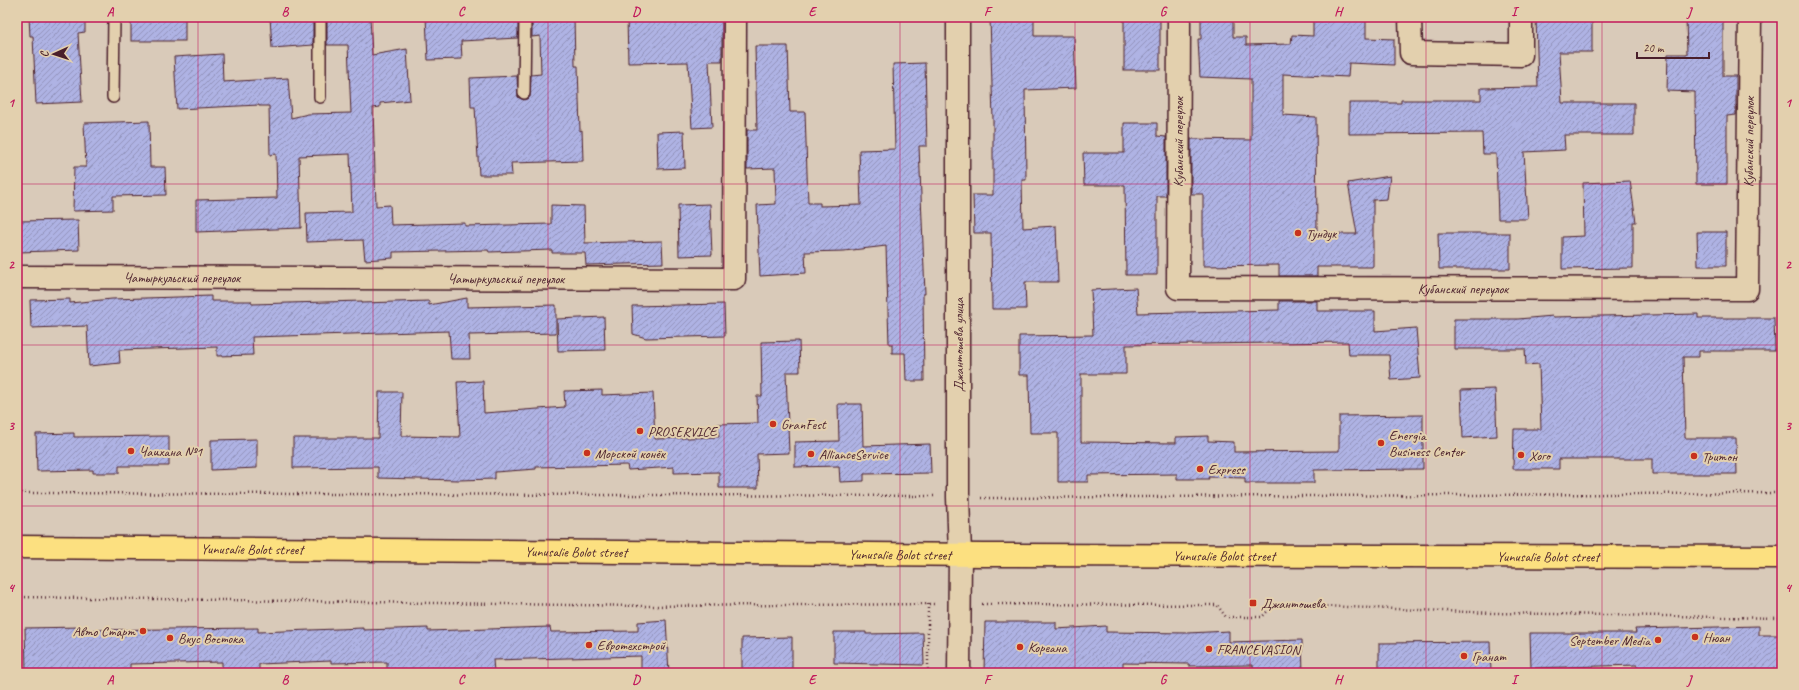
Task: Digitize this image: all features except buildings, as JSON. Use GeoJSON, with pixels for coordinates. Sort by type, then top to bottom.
{"type":"FeatureCollection","features":[{"type":"Feature","properties":{"kind":"main road","name":"Yunusalie Bolot street"},"geometry":{"type":"LineString","coordinates":[[17,546],[960,554],[1782,557]]}},
{"type":"Feature","properties":{"kind":"street","name":"Чатыркульский переулок"},"geometry":{"type":"LineString","coordinates":[[17,277],[734,278],[735,17]]}},
{"type":"Feature","properties":{"kind":"street","name":"Джантошева улица"},"geometry":{"type":"LineString","coordinates":[[958,17],[959,673]]}},
{"type":"Feature","properties":{"kind":"street","name":"Кубанский переулок"},"geometry":{"type":"LineString","coordinates":[[1179,17],[1178,288],[1747,290],[1750,17]]}},
{"type":"Feature","properties":{"kind":"street"},"geometry":{"type":"LineString","coordinates":[[1410,17],[1411,53],[1522,55],[1521,17]]}},
{"type":"Feature","properties":{"kind":"lane"},"geometry":{"type":"LineString","coordinates":[[113,97],[114,17]]}},
{"type":"Feature","properties":{"kind":"lane"},"geometry":{"type":"LineString","coordinates":[[320,17],[320,97]]}},
{"type":"Feature","properties":{"kind":"lane"},"geometry":{"type":"LineString","coordinates":[[524,93],[525,17]]}},
{"type":"Feature","properties":{"kind":"path"},"geometry":{"type":"LineString","coordinates":[[17,493],[938,496]]}},
{"type":"Feature","properties":{"kind":"path"},"geometry":{"type":"LineString","coordinates":[[977,498],[1782,493]]}},
{"type":"Feature","properties":{"kind":"path"},"geometry":{"type":"LineString","coordinates":[[17,596],[643,606],[939,604]]}},
{"type":"Feature","properties":{"kind":"path"},"geometry":{"type":"LineString","coordinates":[[928,604],[928,673]]}},
{"type":"Feature","properties":{"kind":"path"},"geometry":{"type":"LineString","coordinates":[[978,604],[1217,605],[1226,617],[1262,617],[1274,604],[1526,614],[1782,618]]}},
{"type":"Feature","properties":{"kind":"place","name":"Тундук"},"geometry":{"type":"Point","coordinates":[1298,233]}},
{"type":"Feature","properties":{"kind":"place","name":"GranFest"},"geometry":{"type":"Point","coordinates":[773,424]}},
{"type":"Feature","properties":{"kind":"place","name":"PROSERVICE"},"geometry":{"type":"Point","coordinates":[640,431]}},
{"type":"Feature","properties":{"kind":"place","name":"Energia Business Center"},"geometry":{"type":"Point","coordinates":[1381,443]}},
{"type":"Feature","properties":{"kind":"place","name":"Чаихана №1"},"geometry":{"type":"Point","coordinates":[131,451]}},
{"type":"Feature","properties":{"kind":"place","name":"Морской конёк"},"geometry":{"type":"Point","coordinates":[587,453]}},
{"type":"Feature","properties":{"kind":"place","name":"AllianceService"},"geometry":{"type":"Point","coordinates":[811,454]}},
{"type":"Feature","properties":{"kind":"place","name":"Хого"},"geometry":{"type":"Point","coordinates":[1521,455]}},
{"type":"Feature","properties":{"kind":"place","name":"Тритон"},"geometry":{"type":"Point","coordinates":[1694,456]}},
{"type":"Feature","properties":{"kind":"place","name":"Express"},"geometry":{"type":"Point","coordinates":[1200,469]}},
{"type":"Feature","properties":{"kind":"place","name":"Джантошева"},"geometry":{"type":"Point","coordinates":[1253,603]}},
{"type":"Feature","properties":{"kind":"place","name":"Авто Старт"},"geometry":{"type":"Point","coordinates":[143,631]}},
{"type":"Feature","properties":{"kind":"place","name":"Нюан"},"geometry":{"type":"Point","coordinates":[1695,637]}},
{"type":"Feature","properties":{"kind":"place","name":"Вкус Востока"},"geometry":{"type":"Point","coordinates":[170,638]}},
{"type":"Feature","properties":{"kind":"place","name":"September Media"},"geometry":{"type":"Point","coordinates":[1658,640]}},
{"type":"Feature","properties":{"kind":"place","name":"Евротехстрой"},"geometry":{"type":"Point","coordinates":[589,645]}},
{"type":"Feature","properties":{"kind":"place","name":"Кореана"},"geometry":{"type":"Point","coordinates":[1020,647]}},
{"type":"Feature","properties":{"kind":"place","name":"FRANCEVASION"},"geometry":{"type":"Point","coordinates":[1209,649]}},
{"type":"Feature","properties":{"kind":"place","name":"Гранат"},"geometry":{"type":"Point","coordinates":[1464,656]}}]}
